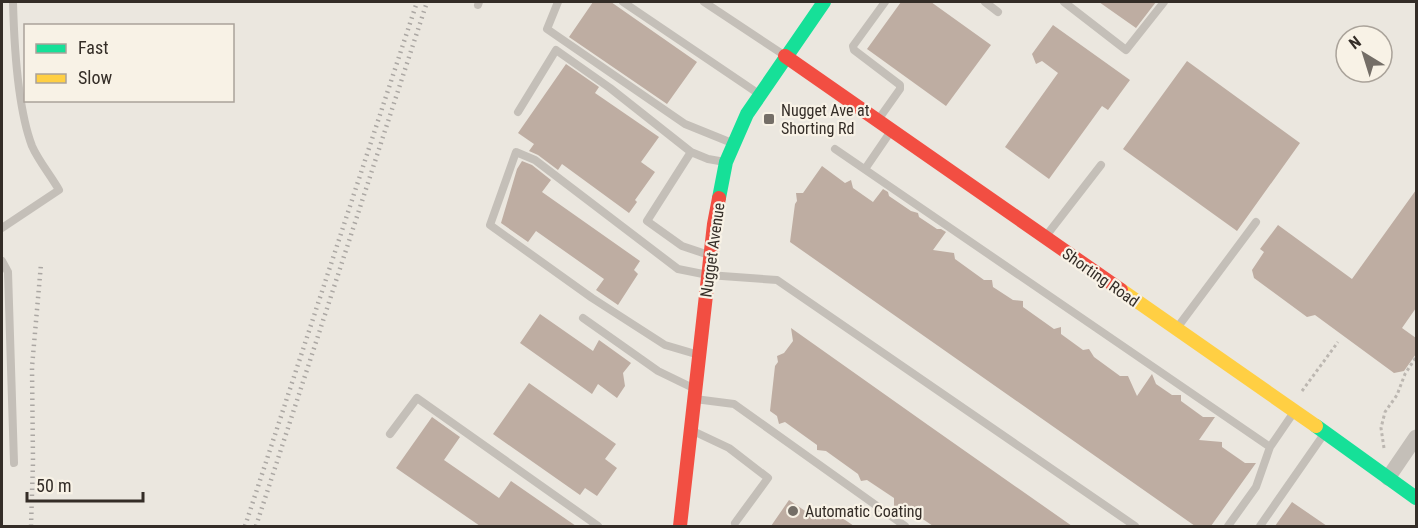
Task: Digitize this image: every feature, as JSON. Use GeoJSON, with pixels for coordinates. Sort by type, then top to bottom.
{"type":"FeatureCollection","features":[{"type":"Feature","properties":{"kind":"street","name":"Nugget Avenue"},"geometry":{"type":"LineString","coordinates":[[680,526],[710,255],[726,162],[747,114],[824,2]]}},
{"type":"Feature","properties":{"kind":"street","name":"Shorting Road"},"geometry":{"type":"LineString","coordinates":[[785,56],[1325,432],[1416,498]]}},
{"type":"Feature","properties":{"kind":"street"},"geometry":{"type":"LineString","coordinates":[[1388,478],[1416,437]]}},
{"type":"Feature","properties":{"kind":"lane"},"geometry":{"type":"LineString","coordinates":[[2,228],[59,190],[33,148],[27,129],[19,85],[13,2]]}},
{"type":"Feature","properties":{"kind":"lane"},"geometry":{"type":"LineString","coordinates":[[558,2],[547,29],[685,124],[734,144]]}},
{"type":"Feature","properties":{"kind":"lane"},"geometry":{"type":"LineString","coordinates":[[623,2],[760,94]]}},
{"type":"Feature","properties":{"kind":"lane"},"geometry":{"type":"LineString","coordinates":[[705,2],[785,56]]}},
{"type":"Feature","properties":{"kind":"lane"},"geometry":{"type":"LineString","coordinates":[[878,120],[900,89],[900,85],[854,50],[853,46],[885,2]]}},
{"type":"Feature","properties":{"kind":"lane"},"geometry":{"type":"LineString","coordinates":[[985,2],[998,12]]}},
{"type":"Feature","properties":{"kind":"lane"},"geometry":{"type":"LineString","coordinates":[[1064,2],[1126,50],[1164,2]]}},
{"type":"Feature","properties":{"kind":"lane"},"geometry":{"type":"LineString","coordinates":[[518,112],[556,50],[610,88],[691,152],[708,159],[726,162]]}},
{"type":"Feature","properties":{"kind":"lane"},"geometry":{"type":"LineString","coordinates":[[865,169],[891,130]]}},
{"type":"Feature","properties":{"kind":"lane"},"geometry":{"type":"LineString","coordinates":[[835,149],[1270,447]]}},
{"type":"Feature","properties":{"kind":"lane"},"geometry":{"type":"LineString","coordinates":[[699,355],[665,345],[592,298],[490,225],[516,152],[535,160],[678,269],[708,275],[777,280],[1135,526]]}},
{"type":"Feature","properties":{"kind":"lane"},"geometry":{"type":"LineString","coordinates":[[691,152],[647,221],[682,246],[710,255]]}},
{"type":"Feature","properties":{"kind":"lane"},"geometry":{"type":"LineString","coordinates":[[1045,237],[1101,165]]}},
{"type":"Feature","properties":{"kind":"lane"},"geometry":{"type":"LineString","coordinates":[[1176,329],[1256,222]]}},
{"type":"Feature","properties":{"kind":"lane"},"geometry":{"type":"LineString","coordinates":[[2,261],[8,272],[14,463]]}},
{"type":"Feature","properties":{"kind":"lane"},"geometry":{"type":"LineString","coordinates":[[583,318],[694,394],[734,405],[905,526]]}},
{"type":"Feature","properties":{"kind":"lane"},"geometry":{"type":"LineString","coordinates":[[390,434],[417,398],[598,526]]}},
{"type":"Feature","properties":{"kind":"lane"},"geometry":{"type":"LineString","coordinates":[[1228,526],[1256,487],[1270,447],[1294,411]]}},
{"type":"Feature","properties":{"kind":"lane"},"geometry":{"type":"LineString","coordinates":[[692,430],[729,448],[768,478],[735,523]]}},
{"type":"Feature","properties":{"kind":"lane"},"geometry":{"type":"LineString","coordinates":[[1260,526],[1325,432]]}},
{"type":"Feature","properties":{"kind":"path"},"geometry":{"type":"LineString","coordinates":[[1302,392],[1338,342]]}},
{"type":"Feature","properties":{"kind":"path"},"geometry":{"type":"LineString","coordinates":[[1384,448],[1381,428],[1385,412],[1397,396],[1405,374],[1416,357]]}},
{"type":"Feature","properties":{"kind":"building"},"geometry":{"type":"Polygon","coordinates":[[[593,2],[611,2],[697,62],[667,104],[569,37],[593,2]]]}},
{"type":"Feature","properties":{"kind":"building"},"geometry":{"type":"Polygon","coordinates":[[[901,2],[931,2],[991,45],[946,106],[867,49],[901,2]]]}},
{"type":"Feature","properties":{"kind":"building"},"geometry":{"type":"Polygon","coordinates":[[[1099,2],[1156,2],[1136,28],[1099,2]]]}},
{"type":"Feature","properties":{"kind":"building"},"geometry":{"type":"Polygon","coordinates":[[[1053,25],[1130,80],[1108,110],[1102,106],[1049,179],[1005,147],[1058,73],[1042,61],[1036,64],[1032,54],[1053,25]]]}},
{"type":"Feature","properties":{"kind":"building"},"geometry":{"type":"Polygon","coordinates":[[[1187,61],[1300,143],[1237,231],[1123,149],[1187,61]]]}},
{"type":"Feature","properties":{"kind":"building"},"geometry":{"type":"Polygon","coordinates":[[[566,64],[599,87],[595,93],[659,137],[641,162],[655,172],[635,200],[637,202],[629,213],[562,164],[558,170],[529,151],[534,144],[518,133],[566,64]]]}},
{"type":"Feature","properties":{"kind":"building"},"geometry":{"type":"Polygon","coordinates":[[[522,161],[532,165],[551,180],[542,192],[640,261],[634,270],[638,274],[618,305],[596,290],[604,279],[536,231],[528,242],[501,223],[517,169],[522,161]]]}},
{"type":"Feature","properties":{"kind":"building"},"geometry":{"type":"Polygon","coordinates":[[[822,166],[845,183],[851,180],[853,188],[873,202],[883,189],[888,192],[889,196],[911,211],[918,213],[919,217],[946,232],[933,250],[954,253],[955,259],[984,280],[992,280],[993,287],[1013,300],[1023,301],[1023,307],[1054,329],[1061,327],[1061,334],[1083,350],[1089,349],[1094,357],[1120,376],[1128,376],[1137,396],[1152,374],[1156,384],[1172,395],[1181,395],[1181,401],[1203,417],[1215,417],[1199,440],[1222,442],[1222,447],[1245,463],[1256,463],[1211,526],[1195,526],[790,242],[797,201],[796,193],[803,193],[822,166]]]}},
{"type":"Feature","properties":{"kind":"building"},"geometry":{"type":"Polygon","coordinates":[[[1416,190],[1416,308],[1402,328],[1416,338],[1416,354],[1404,371],[1394,373],[1315,315],[1307,317],[1254,278],[1252,270],[1264,252],[1260,249],[1278,225],[1352,279],[1416,190]]]}},
{"type":"Feature","properties":{"kind":"building"},"geometry":{"type":"Polygon","coordinates":[[[540,314],[593,351],[599,340],[631,363],[623,373],[625,386],[617,398],[598,384],[592,394],[520,343],[540,314]]]}},
{"type":"Feature","properties":{"kind":"building"},"geometry":{"type":"Polygon","coordinates":[[[791,328],[1072,526],[933,526],[902,505],[894,506],[894,498],[867,480],[861,481],[858,474],[826,451],[817,450],[817,445],[785,422],[779,424],[777,416],[770,411],[777,356],[784,353],[793,341],[791,328]]]}},
{"type":"Feature","properties":{"kind":"building"},"geometry":{"type":"Polygon","coordinates":[[[529,383],[616,444],[605,459],[617,468],[597,496],[585,488],[580,495],[493,434],[529,383]]]}},
{"type":"Feature","properties":{"kind":"building"},"geometry":{"type":"Polygon","coordinates":[[[432,417],[460,437],[444,460],[499,498],[511,481],[576,526],[480,526],[396,468],[432,417]]]}},
{"type":"Feature","properties":{"kind":"building","name":"Automatic Coating"},"geometry":{"type":"Polygon","coordinates":[[[789,500],[814,517],[823,505],[854,526],[771,526],[789,500]]]}},
{"type":"Feature","properties":{"kind":"building"},"geometry":{"type":"Polygon","coordinates":[[[1292,502],[1327,526],[1275,526],[1292,502]]]}},
{"type":"Feature","properties":{"kind":"railway"},"geometry":{"type":"LineString","coordinates":[[245,526],[417,2]]}},
{"type":"Feature","properties":{"kind":"railway"},"geometry":{"type":"LineString","coordinates":[[256,526],[427,2]]}},
{"type":"Feature","properties":{"kind":"railway"},"geometry":{"type":"LineString","coordinates":[[31,526],[32,367],[41,264]]}},
{"type":"Feature","properties":{"kind":"traffic: fast"},"geometry":{"type":"LineString","coordinates":[[719,198],[726,162],[747,114],[824,2]]}},
{"type":"Feature","properties":{"kind":"traffic: fast"},"geometry":{"type":"LineString","coordinates":[[1316,426],[1416,498]]}},
{"type":"Feature","properties":{"kind":"traffic: slow"},"geometry":{"type":"LineString","coordinates":[[1121,290],[1316,426]]}},
{"type":"Feature","properties":{"kind":"traffic: jam"},"geometry":{"type":"LineString","coordinates":[[785,56],[1121,290]]}},
{"type":"Feature","properties":{"kind":"traffic: jam"},"geometry":{"type":"LineString","coordinates":[[680,526],[714,224],[719,198]]}},
{"type":"Feature","properties":{"kind":"place","name":"Nugget Ave at Shorting Rd"},"geometry":{"type":"Point","coordinates":[769,119]}},
{"type":"Feature","properties":{"kind":"place","name":"Automatic Coating"},"geometry":{"type":"Point","coordinates":[793,511]}}]}
